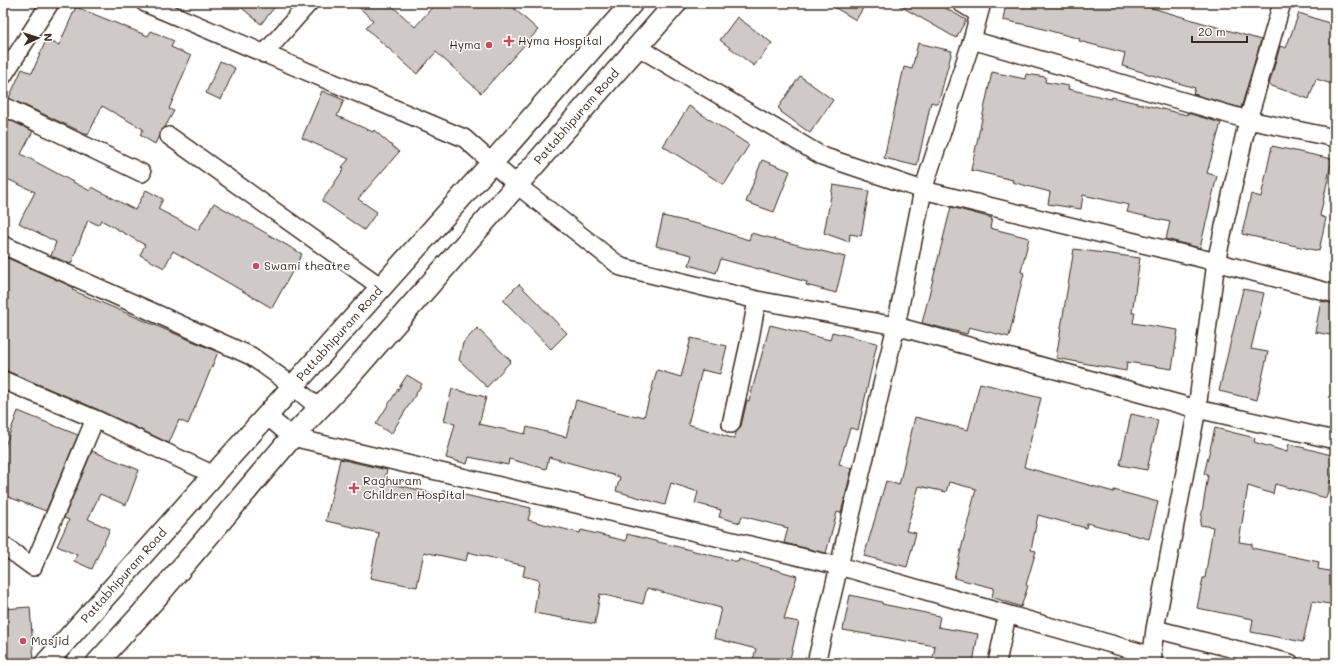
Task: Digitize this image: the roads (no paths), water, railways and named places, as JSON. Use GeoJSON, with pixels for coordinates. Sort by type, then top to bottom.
{"type":"FeatureCollection","features":[{"type":"Feature","properties":{"kind":"street"},"geometry":{"type":"LineString","coordinates":[[3,76],[50,3]]}},
{"type":"Feature","properties":{"kind":"street"},"geometry":{"type":"LineString","coordinates":[[145,3],[464,138],[517,185],[621,266],[757,300],[896,326],[1197,409],[1335,440]]}},
{"type":"Feature","properties":{"kind":"street"},"geometry":{"type":"LineString","coordinates":[[264,54],[309,3]]}},
{"type":"Feature","properties":{"kind":"street","name":"Pattabhipuram Road"},"geometry":{"type":"LineString","coordinates":[[46,663],[492,163],[632,3]]}},
{"type":"Feature","properties":{"kind":"street","name":"Pattabhipuram Road"},"geometry":{"type":"LineString","coordinates":[[97,663],[154,599],[292,437],[320,409],[676,3]]}},
{"type":"Feature","properties":{"kind":"street"},"geometry":{"type":"LineString","coordinates":[[816,663],[896,326],[923,190],[972,40],[980,8],[961,3]]}},
{"type":"Feature","properties":{"kind":"street"},"geometry":{"type":"LineString","coordinates":[[266,415],[292,437],[839,566],[1152,659],[1155,629],[1197,409],[1216,262],[1248,120],[1282,3]]}},
{"type":"Feature","properties":{"kind":"street"},"geometry":{"type":"LineString","coordinates":[[972,40],[1248,120],[1335,138]]}},
{"type":"Feature","properties":{"kind":"street"},"geometry":{"type":"LineString","coordinates":[[638,47],[822,156],[923,190],[1216,262],[1335,294]]}},
{"type":"Feature","properties":{"kind":"street"},"geometry":{"type":"LineString","coordinates":[[3,106],[142,173]]}},
{"type":"Feature","properties":{"kind":"street"},"geometry":{"type":"LineString","coordinates":[[169,136],[381,287]]}},
{"type":"Feature","properties":{"kind":"street"},"geometry":{"type":"LineString","coordinates":[[3,245],[251,356],[293,386],[320,409]]}},
{"type":"Feature","properties":{"kind":"street"},"geometry":{"type":"LineString","coordinates":[[730,424],[749,344],[757,300]]}},
{"type":"Feature","properties":{"kind":"street"},"geometry":{"type":"LineString","coordinates":[[3,380],[95,419],[214,475]]}},
{"type":"Feature","properties":{"kind":"street"},"geometry":{"type":"LineString","coordinates":[[3,545],[33,567],[95,419]]}},
{"type":"Feature","properties":{"kind":"street"},"geometry":{"type":"LineString","coordinates":[[997,663],[1007,615]]}},
{"type":"Feature","properties":{"kind":"street"},"geometry":{"type":"LineString","coordinates":[[1155,629],[1290,663]]}},
{"type":"Feature","properties":{"kind":"place","name":"Hyma Hospital"},"geometry":{"type":"Point","coordinates":[509,41]}},
{"type":"Feature","properties":{"kind":"place","name":"Hyma"},"geometry":{"type":"Point","coordinates":[489,45]}},
{"type":"Feature","properties":{"kind":"place","name":"Swami theatre"},"geometry":{"type":"Point","coordinates":[256,266]}},
{"type":"Feature","properties":{"kind":"place","name":"Raghuram Children Hospital"},"geometry":{"type":"Point","coordinates":[354,488]}},
{"type":"Feature","properties":{"kind":"place","name":"Masjid"},"geometry":{"type":"Point","coordinates":[23,641]}}]}
